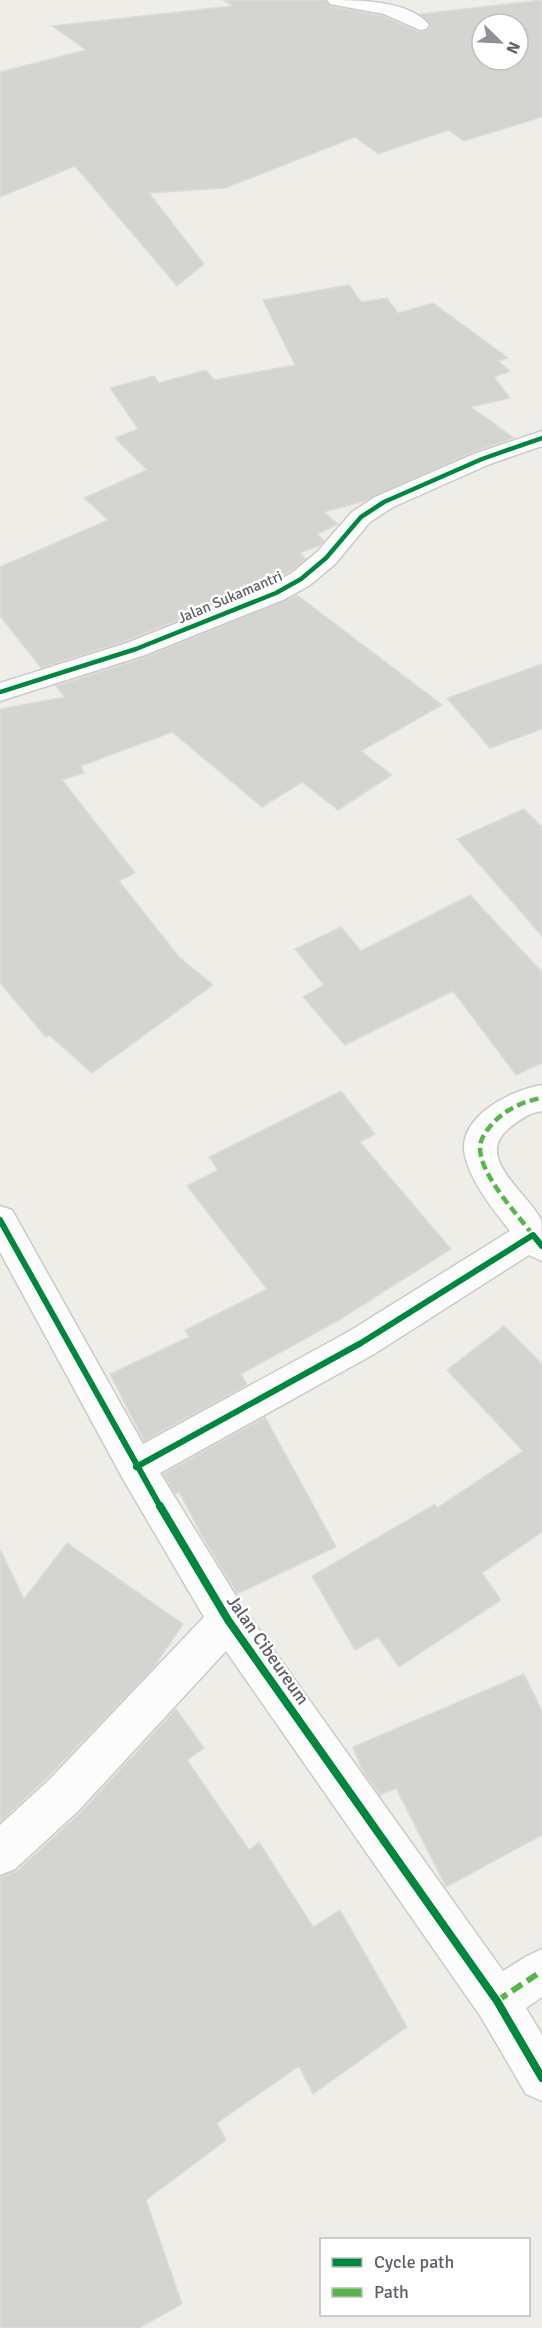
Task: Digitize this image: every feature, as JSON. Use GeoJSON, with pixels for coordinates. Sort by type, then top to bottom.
{"type":"FeatureCollection","features":[{"type":"Feature","properties":{"kind":"street"},"geometry":{"type":"LineString","coordinates":[[336,0],[387,9],[404,14],[420,24]]}},
{"type":"Feature","properties":{"kind":"street","name":"Jalan Sukamantri"},"geometry":{"type":"LineString","coordinates":[[0,692],[136,649],[276,593],[310,572],[326,558],[362,517],[384,501],[482,459],[542,438]]}},
{"type":"Feature","properties":{"kind":"street"},"geometry":{"type":"LineString","coordinates":[[136,1467],[361,1343],[537,1241],[483,1165],[480,1147],[490,1125],[500,1115],[523,1103],[542,1098]]}},
{"type":"Feature","properties":{"kind":"street","name":"Jalan Cibeureum"},"geometry":{"type":"LineString","coordinates":[[0,1220],[136,1467],[228,1620],[497,2001],[542,2078]]}},
{"type":"Feature","properties":{"kind":"street"},"geometry":{"type":"LineString","coordinates":[[0,1854],[64,1795],[228,1620]]}},
{"type":"Feature","properties":{"kind":"street"},"geometry":{"type":"LineString","coordinates":[[497,2001],[542,1971]]}},
{"type":"Feature","properties":{"kind":"building"},"geometry":{"type":"Polygon","coordinates":[[[223,0],[325,0],[330,6],[383,16],[420,32],[428,30],[431,25],[420,14],[542,0],[542,117],[464,141],[449,130],[378,154],[355,137],[225,188],[149,193],[204,264],[177,286],[75,166],[0,197],[0,72],[86,50],[52,26],[232,6],[223,0]]]}},
{"type":"Feature","properties":{"kind":"building"},"geometry":{"type":"Polygon","coordinates":[[[349,285],[361,302],[387,298],[398,313],[433,303],[508,358],[498,361],[510,371],[494,377],[510,398],[471,407],[514,438],[473,452],[365,501],[324,512],[338,524],[317,534],[324,541],[300,553],[306,559],[291,571],[266,585],[126,641],[41,668],[0,616],[0,567],[108,520],[84,498],[147,470],[115,438],[138,429],[110,388],[154,376],[159,383],[206,370],[214,380],[295,365],[263,300],[349,285]]]}},
{"type":"Feature","properties":{"kind":"building"},"geometry":{"type":"Polygon","coordinates":[[[297,595],[442,705],[361,751],[392,775],[338,810],[302,782],[262,807],[172,732],[81,766],[84,773],[62,780],[135,873],[119,881],[179,957],[213,985],[92,1073],[49,1035],[46,1037],[0,983],[0,709],[65,697],[56,686],[146,657],[297,595]]]}},
{"type":"Feature","properties":{"kind":"building"},"geometry":{"type":"Polygon","coordinates":[[[542,664],[542,729],[490,748],[447,698],[542,664]]]}},
{"type":"Feature","properties":{"kind":"building"},"geometry":{"type":"Polygon","coordinates":[[[524,809],[542,827],[542,936],[457,839],[524,809]]]}},
{"type":"Feature","properties":{"kind":"building"},"geometry":{"type":"Polygon","coordinates":[[[470,895],[542,972],[542,1063],[516,1075],[453,991],[345,1045],[303,997],[324,985],[295,949],[341,927],[361,951],[470,895]]]}},
{"type":"Feature","properties":{"kind":"building"},"geometry":{"type":"Polygon","coordinates":[[[341,1091],[375,1134],[360,1142],[451,1249],[339,1320],[241,1374],[247,1385],[144,1441],[110,1374],[189,1337],[185,1330],[267,1289],[187,1186],[218,1170],[209,1157],[341,1091]]]}},
{"type":"Feature","properties":{"kind":"building"},"geometry":{"type":"Polygon","coordinates":[[[504,1326],[542,1364],[542,1532],[482,1573],[501,1600],[399,1667],[378,1637],[355,1650],[312,1576],[435,1504],[437,1508],[523,1451],[447,1370],[504,1326]]]}},
{"type":"Feature","properties":{"kind":"building"},"geometry":{"type":"Polygon","coordinates":[[[265,1417],[336,1547],[237,1594],[179,1492],[175,1494],[163,1474],[265,1417]]]}},
{"type":"Feature","properties":{"kind":"building"},"geometry":{"type":"Polygon","coordinates":[[[67,1543],[183,1624],[154,1667],[47,1778],[0,1822],[0,1549],[24,1599],[67,1543]]]}},
{"type":"Feature","properties":{"kind":"building"},"geometry":{"type":"Polygon","coordinates":[[[524,1674],[542,1711],[542,1835],[446,1887],[396,1788],[380,1795],[362,1770],[353,1747],[524,1674]]]}},
{"type":"Feature","properties":{"kind":"building"},"geometry":{"type":"Polygon","coordinates":[[[176,1709],[204,1748],[187,1760],[249,1850],[259,1842],[313,1927],[340,1910],[407,2027],[313,2094],[299,2066],[217,2123],[226,2140],[146,2200],[182,2304],[139,2328],[0,2328],[0,1877],[17,1871],[81,1812],[176,1709]]]}},
{"type":"Feature","properties":{"kind":"marked path"},"geometry":{"type":"LineString","coordinates":[[533,1235],[493,1181],[486,1169],[480,1148],[485,1133],[501,1116],[517,1105],[542,1098]]}},
{"type":"Feature","properties":{"kind":"marked path"},"geometry":{"type":"LineString","coordinates":[[497,2001],[542,1971]]}},
{"type":"Feature","properties":{"kind":"cycle path"},"geometry":{"type":"LineString","coordinates":[[0,692],[136,649],[276,593],[301,579],[326,558],[361,517],[384,502],[482,459],[542,438]]}},
{"type":"Feature","properties":{"kind":"cycle path"},"geometry":{"type":"LineString","coordinates":[[0,1220],[136,1467],[228,1620],[497,2001],[542,2078]]}},
{"type":"Feature","properties":{"kind":"cycle path"},"geometry":{"type":"LineString","coordinates":[[136,1467],[361,1343],[533,1235],[542,1246]]}}]}
